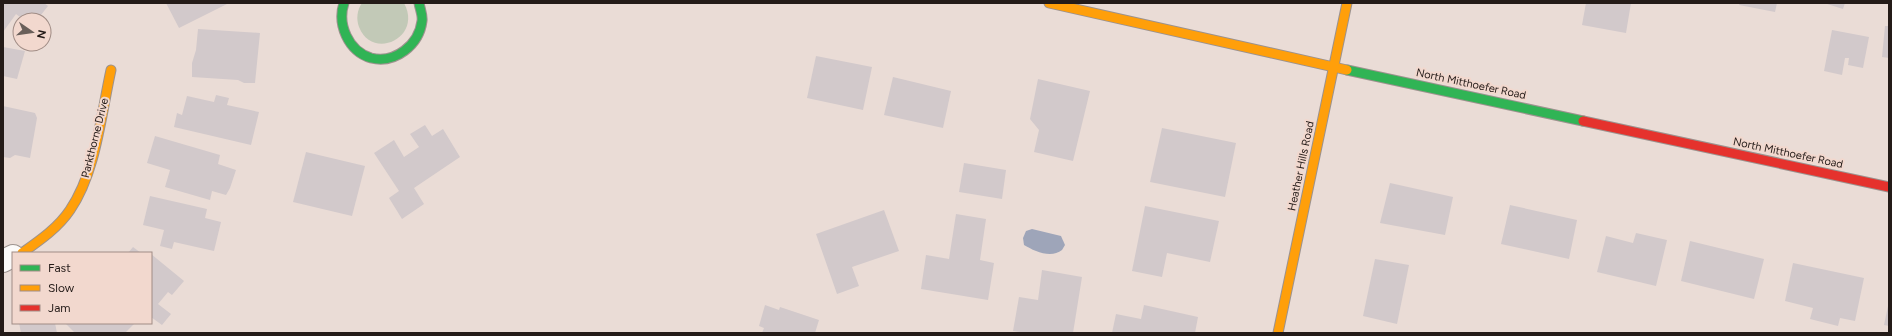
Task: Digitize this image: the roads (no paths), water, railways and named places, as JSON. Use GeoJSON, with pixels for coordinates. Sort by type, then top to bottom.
{"type":"FeatureCollection","features":[{"type":"Feature","properties":{"kind":"main road"},"geometry":{"type":"LineString","coordinates":[[344,3],[340,18],[343,31],[350,44],[360,53],[373,58],[387,59],[400,55],[411,46],[419,35],[423,22],[419,3]]}},
{"type":"Feature","properties":{"kind":"main road","name":"North Mitthoefer Road"},"geometry":{"type":"LineString","coordinates":[[1049,3],[1334,67],[1889,187]]}},
{"type":"Feature","properties":{"kind":"main road","name":"Heather Hills Road"},"geometry":{"type":"LineString","coordinates":[[1278,333],[1347,3]]}},
{"type":"Feature","properties":{"kind":"main road","name":"Parkthorne Drive"},"geometry":{"type":"LineString","coordinates":[[23,252],[53,230],[77,199],[90,162],[111,70]]}},
{"type":"Feature","properties":{"kind":"street"},"geometry":{"type":"LineString","coordinates":[[3,261],[12,256]]}},
{"type":"Feature","properties":{"kind":"water"},"geometry":{"type":"Polygon","coordinates":[[[1032,229],[1061,236],[1065,245],[1058,253],[1053,254],[1033,250],[1024,245],[1023,238],[1026,231],[1032,229]]]}}]}
